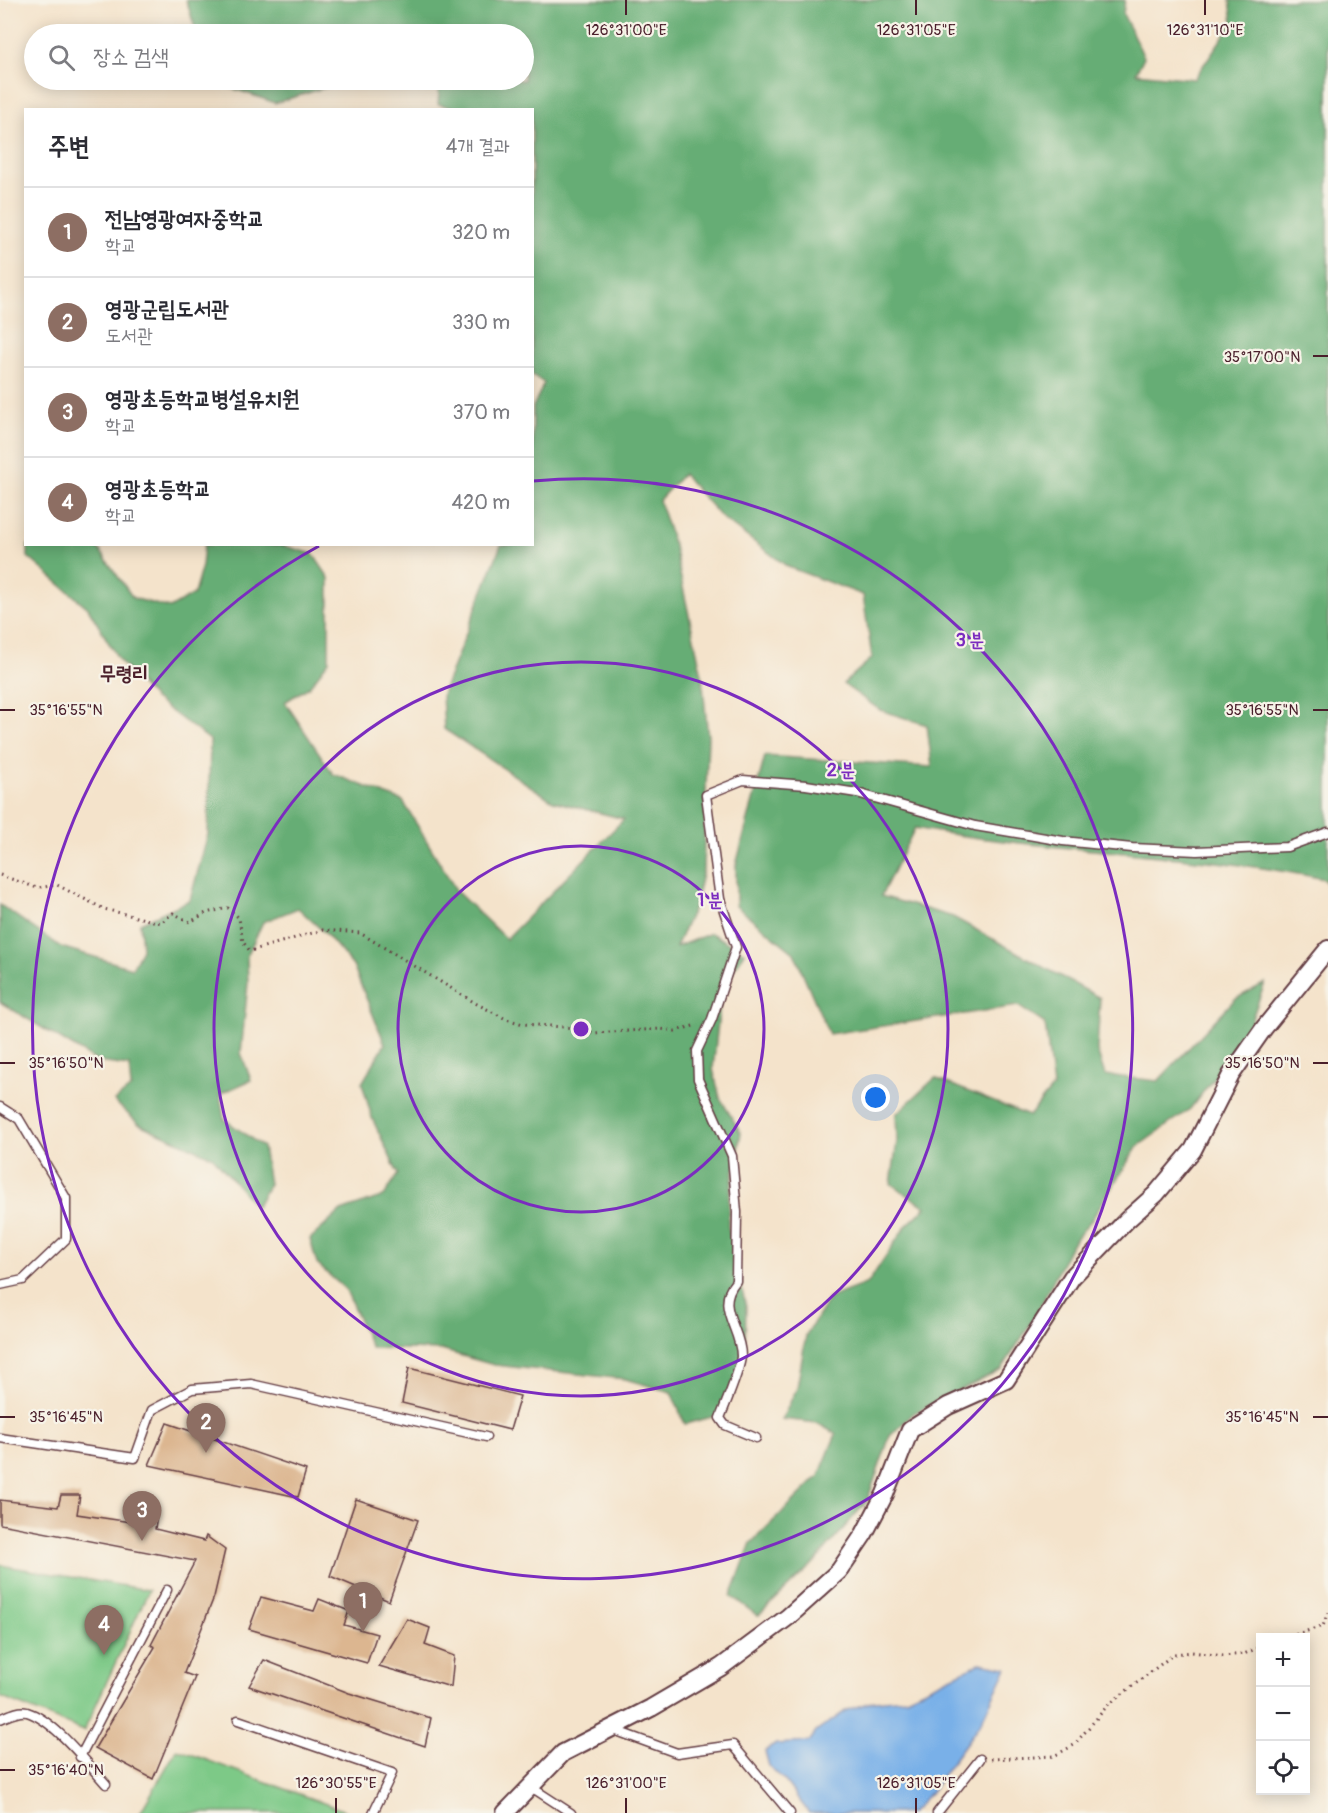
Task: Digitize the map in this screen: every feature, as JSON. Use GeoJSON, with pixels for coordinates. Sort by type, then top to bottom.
{"type":"FeatureCollection","features":[{"type":"Feature","properties":{"kind":"street"},"geometry":{"type":"LineString","coordinates":[[505,1813],[563,1753],[608,1727],[651,1708],[721,1667],[788,1617],[839,1571],[864,1534],[885,1494],[902,1443],[910,1430],[948,1406],[1005,1380],[1021,1361],[1072,1277],[1127,1220],[1156,1194],[1193,1150],[1231,1075],[1264,1028],[1328,949]]}},
{"type":"Feature","properties":{"kind":"lane"},"geometry":{"type":"LineString","coordinates":[[756,1438],[725,1425],[720,1419],[741,1357],[726,1301],[728,1290],[736,1281],[737,1212],[732,1156],[698,1079],[697,1051],[712,1019],[736,946],[720,899],[706,795],[743,780],[806,785],[857,793],[975,826],[1063,841],[1131,848],[1197,851],[1287,847],[1328,832]]}},
{"type":"Feature","properties":{"kind":"lane"},"geometry":{"type":"LineString","coordinates":[[0,1107],[19,1119],[66,1198],[66,1239],[23,1280],[0,1285]]}},
{"type":"Feature","properties":{"kind":"lane"},"geometry":{"type":"LineString","coordinates":[[0,1438],[135,1458],[152,1410],[192,1389],[251,1384],[486,1437]]}},
{"type":"Feature","properties":{"kind":"lane"},"geometry":{"type":"LineString","coordinates":[[80,1757],[167,1590]]}},
{"type":"Feature","properties":{"kind":"lane"},"geometry":{"type":"LineString","coordinates":[[0,1719],[15,1713],[26,1712],[47,1723],[106,1784]]}},
{"type":"Feature","properties":{"kind":"lane"},"geometry":{"type":"LineString","coordinates":[[238,1720],[392,1773],[373,1813]]}},
{"type":"Feature","properties":{"kind":"lane"},"geometry":{"type":"LineString","coordinates":[[608,1727],[676,1753],[734,1745],[790,1813]]}},
{"type":"Feature","properties":{"kind":"lane"},"geometry":{"type":"LineString","coordinates":[[937,1813],[981,1759]]}},
{"type":"Feature","properties":{"kind":"lane"},"geometry":{"type":"LineString","coordinates":[[531,1787],[570,1813]]}},
{"type":"Feature","properties":{"kind":"path"},"geometry":{"type":"LineString","coordinates":[[0,874],[38,888],[57,885],[104,909],[161,923],[173,914],[190,922],[206,913],[228,908],[239,918],[243,942],[250,951],[323,930],[360,933],[477,1004],[506,1019],[523,1024],[577,1028],[594,1033],[660,1029],[675,1031],[712,1019]]}},
{"type":"Feature","properties":{"kind":"path"},"geometry":{"type":"LineString","coordinates":[[1300,1633],[1323,1626],[1328,1612]]}},
{"type":"Feature","properties":{"kind":"path"},"geometry":{"type":"LineString","coordinates":[[981,1759],[1054,1756],[1074,1745],[1108,1705],[1174,1654],[1192,1652],[1223,1656],[1244,1654],[1256,1649]]}},
{"type":"Feature","properties":{"kind":"green space"},"geometry":{"type":"Polygon","coordinates":[[[186,0],[1125,0],[1123,14],[1144,57],[1136,73],[1194,79],[1233,22],[1230,0],[1328,0],[1328,885],[1324,879],[1273,870],[1171,857],[1017,843],[915,828],[881,896],[953,917],[1100,998],[1097,1051],[1105,1075],[1158,1081],[1235,999],[1265,983],[1250,1024],[1221,1069],[1190,1109],[1137,1147],[1092,1219],[1071,1245],[1035,1317],[1002,1369],[914,1413],[890,1436],[867,1501],[816,1561],[758,1616],[731,1596],[751,1543],[819,1476],[836,1434],[817,1423],[782,1419],[797,1388],[806,1335],[829,1298],[868,1283],[905,1227],[926,1207],[891,1184],[897,1141],[896,1114],[935,1078],[1029,1116],[1053,1087],[1045,1024],[1018,1006],[829,1034],[794,953],[736,906],[736,865],[765,756],[932,767],[927,725],[880,710],[843,684],[872,658],[863,595],[788,567],[722,518],[683,474],[659,500],[674,546],[702,675],[708,737],[703,870],[695,905],[676,947],[711,933],[745,953],[722,986],[713,1069],[720,1098],[741,1133],[729,1199],[728,1226],[746,1307],[745,1345],[724,1414],[685,1424],[671,1392],[625,1379],[494,1365],[441,1350],[371,1348],[346,1290],[317,1264],[310,1239],[341,1211],[384,1196],[398,1174],[372,1118],[362,1083],[385,1044],[353,966],[328,936],[298,908],[263,922],[247,956],[248,983],[241,1053],[251,1080],[220,1094],[224,1119],[263,1147],[269,1184],[256,1207],[213,1157],[139,1124],[114,1101],[131,1088],[129,1066],[98,1062],[0,1002],[0,905],[61,947],[132,968],[142,949],[140,923],[190,900],[208,834],[210,740],[153,698],[119,660],[88,608],[28,557],[28,546],[97,546],[133,598],[170,608],[194,594],[202,566],[204,546],[285,546],[313,554],[329,578],[329,661],[309,687],[285,702],[333,774],[403,801],[457,892],[506,939],[624,819],[553,801],[444,729],[442,694],[501,546],[534,546],[534,405],[544,383],[534,376],[534,108],[453,108],[438,104],[439,90],[534,90],[534,24],[194,24],[186,0]]]}},
{"type":"Feature","properties":{"kind":"green space"},"geometry":{"type":"Polygon","coordinates":[[[238,90],[317,90],[275,103],[238,90]]]}},
{"type":"Feature","properties":{"kind":"green space"},"geometry":{"type":"Polygon","coordinates":[[[0,1565],[149,1590],[84,1731],[0,1697],[0,1565]]]}},
{"type":"Feature","properties":{"kind":"green space"},"geometry":{"type":"Polygon","coordinates":[[[177,1749],[345,1811],[344,1813],[140,1813],[177,1749]]]}},
{"type":"Feature","properties":{"kind":"water"},"geometry":{"type":"Polygon","coordinates":[[[980,1663],[1007,1668],[981,1722],[930,1793],[911,1813],[809,1813],[785,1781],[769,1766],[765,1751],[776,1744],[809,1742],[816,1732],[847,1710],[874,1701],[906,1698],[980,1663]]]}},
{"type":"Feature","properties":{"kind":"building"},"geometry":{"type":"Polygon","coordinates":[[[409,1368],[520,1396],[510,1430],[402,1403],[409,1368]]]}},
{"type":"Feature","properties":{"kind":"building"},"geometry":{"type":"Polygon","coordinates":[[[167,1423],[306,1470],[298,1497],[149,1465],[167,1423]]]}},
{"type":"Feature","properties":{"kind":"building"},"geometry":{"type":"Polygon","coordinates":[[[61,1495],[80,1495],[77,1514],[137,1523],[139,1507],[157,1514],[155,1529],[204,1541],[206,1536],[225,1550],[214,1597],[184,1673],[195,1677],[153,1779],[95,1748],[155,1647],[151,1645],[195,1561],[0,1524],[0,1500],[58,1507],[61,1495]]]}},
{"type":"Feature","properties":{"kind":"building"},"geometry":{"type":"Polygon","coordinates":[[[356,1499],[418,1520],[389,1601],[330,1576],[356,1499]]]}},
{"type":"Feature","properties":{"kind":"building"},"geometry":{"type":"Polygon","coordinates":[[[261,1597],[314,1611],[319,1599],[349,1611],[344,1625],[377,1634],[367,1663],[249,1629],[261,1597]]]}},
{"type":"Feature","properties":{"kind":"building"},"geometry":{"type":"Polygon","coordinates":[[[407,1619],[430,1628],[425,1645],[454,1656],[451,1687],[379,1666],[407,1619]]]}},
{"type":"Feature","properties":{"kind":"building"},"geometry":{"type":"Polygon","coordinates":[[[264,1660],[349,1693],[431,1718],[425,1746],[249,1686],[264,1660]]]}},
{"type":"Feature","properties":{"kind":"place","name":"영광군립도서관"},"geometry":{"type":"Point","coordinates":[206,1453]}},
{"type":"Feature","properties":{"kind":"place","name":"영광초등학교병설유치원"},"geometry":{"type":"Point","coordinates":[142,1541]}},
{"type":"Feature","properties":{"kind":"place","name":"전남영광여자중학교"},"geometry":{"type":"Point","coordinates":[363,1632]}},
{"type":"Feature","properties":{"kind":"place","name":"영광초등학교"},"geometry":{"type":"Point","coordinates":[104,1655]}},
{"type":"Feature","properties":{"kind":"district","name":"무령리"},"geometry":{"type":"Point","coordinates":[124,673]}}]}
